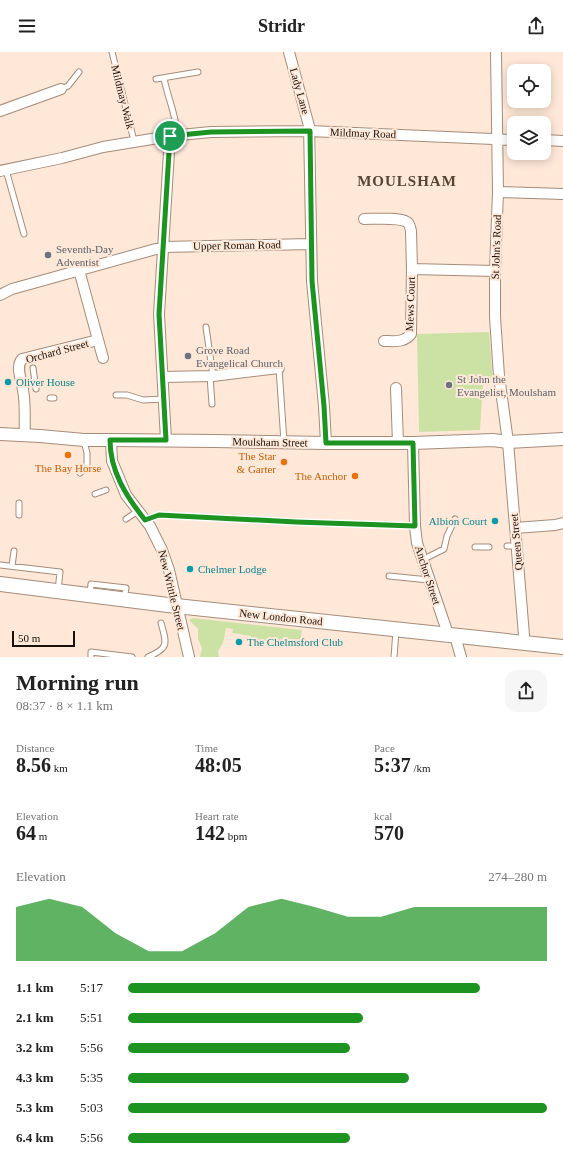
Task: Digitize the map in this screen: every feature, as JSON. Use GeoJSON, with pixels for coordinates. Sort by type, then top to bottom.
{"type":"FeatureCollection","features":[{"type":"Feature","properties":{"kind":"main road","name":"New London Road"},"geometry":{"type":"LineString","coordinates":[[0,584],[176,606],[563,647]]}},
{"type":"Feature","properties":{"kind":"street","name":"Lady Lane"},"geometry":{"type":"LineString","coordinates":[[289,52],[310,131],[311,244],[314,303],[326,443]]}},
{"type":"Feature","properties":{"kind":"street","name":"St John's Road"},"geometry":{"type":"LineString","coordinates":[[496,52],[498,192],[495,270],[497,349],[508,442]]}},
{"type":"Feature","properties":{"kind":"street"},"geometry":{"type":"LineString","coordinates":[[0,112],[61,89]]}},
{"type":"Feature","properties":{"kind":"street","name":"Mildmay Road"},"geometry":{"type":"LineString","coordinates":[[3,170],[134,141],[174,135],[211,132],[310,131],[507,140]]}},
{"type":"Feature","properties":{"kind":"street"},"geometry":{"type":"LineString","coordinates":[[166,440],[159,314],[163,247],[174,135]]}},
{"type":"Feature","properties":{"kind":"street"},"geometry":{"type":"LineString","coordinates":[[551,140],[563,141]]}},
{"type":"Feature","properties":{"kind":"street"},"geometry":{"type":"LineString","coordinates":[[498,192],[563,194]]}},
{"type":"Feature","properties":{"kind":"street","name":"Mews Court"},"geometry":{"type":"LineString","coordinates":[[364,219],[401,220],[410,226],[411,231],[411,334],[408,339],[401,341],[384,341]]}},
{"type":"Feature","properties":{"kind":"street","name":"Upper Roman Road"},"geometry":{"type":"LineString","coordinates":[[0,295],[79,270],[163,247],[311,244]]}},
{"type":"Feature","properties":{"kind":"street","name":"Mews Court"},"geometry":{"type":"LineString","coordinates":[[412,269],[495,270]]}},
{"type":"Feature","properties":{"kind":"street","name":"Orchard Street"},"geometry":{"type":"LineString","coordinates":[[79,270],[103,358]]}},
{"type":"Feature","properties":{"kind":"street","name":"Orchard Street"},"geometry":{"type":"LineString","coordinates":[[25,435],[27,396],[18,364],[22,359],[98,340]]}},
{"type":"Feature","properties":{"kind":"street"},"geometry":{"type":"LineString","coordinates":[[163,377],[212,376],[279,370]]}},
{"type":"Feature","properties":{"kind":"street"},"geometry":{"type":"LineString","coordinates":[[396,388],[398,443]]}},
{"type":"Feature","properties":{"kind":"street","name":"Moulsham Street"},"geometry":{"type":"LineString","coordinates":[[0,434],[84,440],[326,443],[413,443],[493,440],[508,442],[563,439]]}},
{"type":"Feature","properties":{"kind":"street","name":"New Writtle Street"},"geometry":{"type":"LineString","coordinates":[[110,440],[112,461],[118,484],[156,536],[162,550],[189,657]]}},
{"type":"Feature","properties":{"kind":"street","name":"Queen Street"},"geometry":{"type":"LineString","coordinates":[[508,442],[515,528],[512,546],[524,635],[523,642]]}},
{"type":"Feature","properties":{"kind":"street","name":"Anchor Street"},"geometry":{"type":"LineString","coordinates":[[413,443],[415,526],[417,543],[446,628],[457,643],[461,657]]}},
{"type":"Feature","properties":{"kind":"street"},"geometry":{"type":"LineString","coordinates":[[515,528],[563,523]]}},
{"type":"Feature","properties":{"kind":"lane","name":"Mildmay Walk"},"geometry":{"type":"LineString","coordinates":[[112,52],[134,141]]}},
{"type":"Feature","properties":{"kind":"lane"},"geometry":{"type":"LineString","coordinates":[[61,89],[68,86],[79,72]]}},
{"type":"Feature","properties":{"kind":"lane"},"geometry":{"type":"LineString","coordinates":[[156,79],[198,72]]}},
{"type":"Feature","properties":{"kind":"lane"},"geometry":{"type":"LineString","coordinates":[[164,78],[166,91],[177,128],[174,135]]}},
{"type":"Feature","properties":{"kind":"lane"},"geometry":{"type":"LineString","coordinates":[[3,170],[24,234]]}},
{"type":"Feature","properties":{"kind":"lane"},"geometry":{"type":"LineString","coordinates":[[206,327],[212,376],[212,404]]}},
{"type":"Feature","properties":{"kind":"lane"},"geometry":{"type":"LineString","coordinates":[[33,368],[36,389]]}},
{"type":"Feature","properties":{"kind":"lane"},"geometry":{"type":"LineString","coordinates":[[279,370],[284,442]]}},
{"type":"Feature","properties":{"kind":"lane"},"geometry":{"type":"LineString","coordinates":[[116,395],[127,395],[143,400],[164,399]]}},
{"type":"Feature","properties":{"kind":"lane"},"geometry":{"type":"LineString","coordinates":[[80,473],[87,467],[87,453],[84,440]]}},
{"type":"Feature","properties":{"kind":"lane"},"geometry":{"type":"LineString","coordinates":[[95,494],[106,490]]}},
{"type":"Feature","properties":{"kind":"lane"},"geometry":{"type":"LineString","coordinates":[[19,503],[19,515]]}},
{"type":"Feature","properties":{"kind":"lane"},"geometry":{"type":"LineString","coordinates":[[126,520],[138,511]]}},
{"type":"Feature","properties":{"kind":"lane"},"geometry":{"type":"LineString","coordinates":[[145,520],[159,515],[415,526]]}},
{"type":"Feature","properties":{"kind":"lane"},"geometry":{"type":"LineString","coordinates":[[422,560],[444,549],[447,536],[455,519]]}},
{"type":"Feature","properties":{"kind":"lane"},"geometry":{"type":"LineString","coordinates":[[474,547],[489,547]]}},
{"type":"Feature","properties":{"kind":"lane"},"geometry":{"type":"LineString","coordinates":[[12,566],[14,551]]}},
{"type":"Feature","properties":{"kind":"lane"},"geometry":{"type":"LineString","coordinates":[[0,565],[60,572],[58,592]]}},
{"type":"Feature","properties":{"kind":"lane"},"geometry":{"type":"LineString","coordinates":[[389,576],[429,580]]}},
{"type":"Feature","properties":{"kind":"lane"},"geometry":{"type":"LineString","coordinates":[[148,657],[160,652],[166,645],[162,623]]}},
{"type":"Feature","properties":{"kind":"lane"},"geometry":{"type":"LineString","coordinates":[[394,657],[396,630]]}},
{"type":"Feature","properties":{"kind":"lane"},"geometry":{"type":"LineString","coordinates":[[90,657],[91,652],[132,657]]}},
{"type":"Feature","properties":{"kind":"green space"},"geometry":{"type":"Polygon","coordinates":[[[489,332],[493,382],[483,384],[480,430],[419,432],[417,334],[489,332]]]}},
{"type":"Feature","properties":{"kind":"green space"},"geometry":{"type":"Polygon","coordinates":[[[193,618],[302,630],[300,641],[271,640],[254,642],[251,641],[251,636],[232,633],[233,629],[226,628],[223,643],[218,651],[219,657],[200,657],[202,648],[198,639],[198,629],[190,621],[190,619],[193,618]]]}},
{"type":"Feature","properties":{"kind":"place","name":"Seventh-Day Adventist"},"geometry":{"type":"Point","coordinates":[48,255]}},
{"type":"Feature","properties":{"kind":"place","name":"Grove Road Evangelical Church"},"geometry":{"type":"Point","coordinates":[188,356]}},
{"type":"Feature","properties":{"kind":"place","name":"Oliver House"},"geometry":{"type":"Point","coordinates":[8,382]}},
{"type":"Feature","properties":{"kind":"place","name":"St John the Evangelist, Moulsham"},"geometry":{"type":"Point","coordinates":[449,385]}},
{"type":"Feature","properties":{"kind":"place","name":"The Bay Horse"},"geometry":{"type":"Point","coordinates":[68,455]}},
{"type":"Feature","properties":{"kind":"place","name":"The Star & Garter"},"geometry":{"type":"Point","coordinates":[284,462]}},
{"type":"Feature","properties":{"kind":"place","name":"The Anchor"},"geometry":{"type":"Point","coordinates":[355,476]}},
{"type":"Feature","properties":{"kind":"place","name":"Albion Court"},"geometry":{"type":"Point","coordinates":[495,521]}},
{"type":"Feature","properties":{"kind":"place","name":"Chelmer Lodge"},"geometry":{"type":"Point","coordinates":[190,569]}},
{"type":"Feature","properties":{"kind":"place","name":"The Chelmsford Club"},"geometry":{"type":"Point","coordinates":[239,642]}},
{"type":"Feature","properties":{"kind":"district","name":"MOULSHAM"},"geometry":{"type":"Point","coordinates":[407,181]}},
{"type":"Feature","properties":{"kind":"route"},"geometry":{"type":"LineString","coordinates":[[310,131],[312,281],[321,368],[326,443],[413,443],[415,526],[159,515],[145,520],[126,495],[111,456],[110,440],[166,440],[159,314],[170,136],[211,132],[310,131]]}}]}
